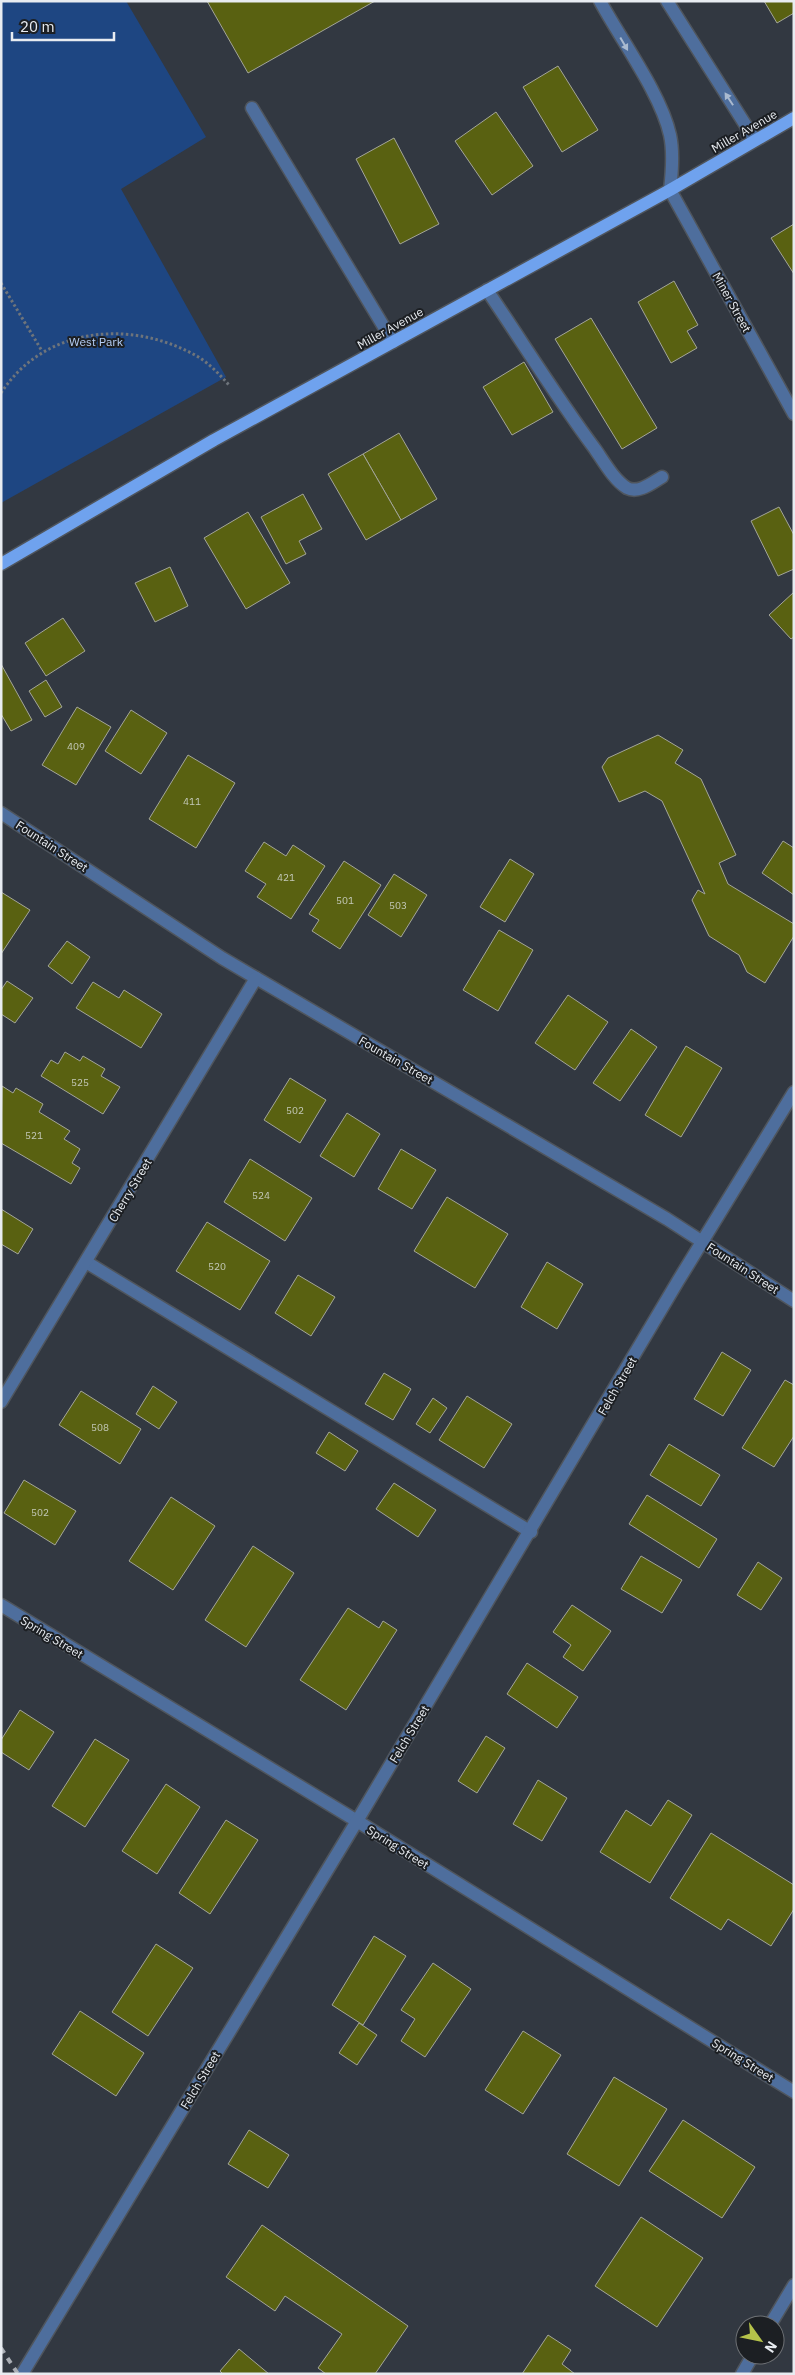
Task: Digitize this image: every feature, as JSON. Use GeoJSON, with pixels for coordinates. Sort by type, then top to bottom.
{"type":"FeatureCollection","features":[{"type":"Feature","properties":{"kind":"main road","name":"Miller Avenue"},"geometry":{"type":"LineString","coordinates":[[1,564],[214,440],[670,190],[794,118]]}},
{"type":"Feature","properties":{"kind":"street"},"geometry":{"type":"LineString","coordinates":[[600,1],[657,100],[670,136],[672,162],[670,190]]}},
{"type":"Feature","properties":{"kind":"street"},"geometry":{"type":"LineString","coordinates":[[667,1],[755,140]]}},
{"type":"Feature","properties":{"kind":"street"},"geometry":{"type":"LineString","coordinates":[[252,108],[393,342]]}},
{"type":"Feature","properties":{"kind":"street","name":"Miner Street"},"geometry":{"type":"LineString","coordinates":[[670,190],[794,414]]}},
{"type":"Feature","properties":{"kind":"street"},"geometry":{"type":"LineString","coordinates":[[487,290],[616,478],[628,488],[635,489],[643,488],[662,477]]}},
{"type":"Feature","properties":{"kind":"street","name":"Fountain Street"},"geometry":{"type":"LineString","coordinates":[[1,813],[256,978],[704,1242],[794,1301]]}},
{"type":"Feature","properties":{"kind":"street","name":"Cherry Street"},"geometry":{"type":"LineString","coordinates":[[1,1402],[256,978]]}},
{"type":"Feature","properties":{"kind":"street","name":"Felch Street"},"geometry":{"type":"LineString","coordinates":[[22,2374],[531,1532],[678,1280],[704,1242],[794,1092]]}},
{"type":"Feature","properties":{"kind":"street"},"geometry":{"type":"LineString","coordinates":[[86,1262],[531,1532]]}},
{"type":"Feature","properties":{"kind":"street","name":"Spring Street"},"geometry":{"type":"LineString","coordinates":[[1,1606],[357,1821],[794,2092]]}},
{"type":"Feature","properties":{"kind":"street"},"geometry":{"type":"LineString","coordinates":[[776,2315],[794,2285]]}},
{"type":"Feature","properties":{"kind":"path"},"geometry":{"type":"LineString","coordinates":[[1,283],[42,351]]}},
{"type":"Feature","properties":{"kind":"path"},"geometry":{"type":"LineString","coordinates":[[1,393],[20,370],[42,351],[76,338],[106,334],[130,335],[152,339],[194,355],[215,370],[229,385]]}},
{"type":"Feature","properties":{"kind":"green space","name":"West Park"},"geometry":{"type":"Polygon","coordinates":[[[1,1],[126,1],[206,137],[121,189],[226,377],[1,503],[1,1]]]}},
{"type":"Feature","properties":{"kind":"building"},"geometry":{"type":"Polygon","coordinates":[[[207,1],[375,1],[248,73],[207,1]]]}},
{"type":"Feature","properties":{"kind":"building"},"geometry":{"type":"Polygon","coordinates":[[[764,1],[794,1],[794,13],[777,23],[764,1]]]}},
{"type":"Feature","properties":{"kind":"building"},"geometry":{"type":"Polygon","coordinates":[[[558,66],[598,130],[562,152],[523,87],[558,66]]]}},
{"type":"Feature","properties":{"kind":"building"},"geometry":{"type":"Polygon","coordinates":[[[496,112],[533,166],[492,195],[455,141],[496,112]]]}},
{"type":"Feature","properties":{"kind":"building"},"geometry":{"type":"Polygon","coordinates":[[[394,138],[439,224],[400,244],[356,159],[394,138]]]}},
{"type":"Feature","properties":{"kind":"building"},"geometry":{"type":"Polygon","coordinates":[[[794,224],[794,274],[771,238],[794,224]]]}},
{"type":"Feature","properties":{"kind":"building"},"geometry":{"type":"Polygon","coordinates":[[[674,281],[698,325],[687,331],[697,348],[671,363],[638,302],[674,281]]]}},
{"type":"Feature","properties":{"kind":"building"},"geometry":{"type":"Polygon","coordinates":[[[591,318],[657,428],[622,449],[555,339],[591,318]]]}},
{"type":"Feature","properties":{"kind":"building"},"geometry":{"type":"Polygon","coordinates":[[[524,362],[553,412],[512,435],[483,387],[524,362]]]}},
{"type":"Feature","properties":{"kind":"building"},"geometry":{"type":"Polygon","coordinates":[[[399,433],[437,499],[401,520],[363,454],[399,433]]]}},
{"type":"Feature","properties":{"kind":"building"},"geometry":{"type":"Polygon","coordinates":[[[363,454],[401,520],[366,540],[328,474],[363,454]]]}},
{"type":"Feature","properties":{"kind":"building"},"geometry":{"type":"Polygon","coordinates":[[[303,494],[322,529],[299,541],[306,554],[286,564],[261,517],[303,494]]]}},
{"type":"Feature","properties":{"kind":"building"},"geometry":{"type":"Polygon","coordinates":[[[779,507],[794,535],[794,569],[778,576],[751,521],[779,507]]]}},
{"type":"Feature","properties":{"kind":"building"},"geometry":{"type":"Polygon","coordinates":[[[248,512],[290,583],[246,609],[204,538],[248,512]]]}},
{"type":"Feature","properties":{"kind":"building"},"geometry":{"type":"Polygon","coordinates":[[[170,567],[188,606],[155,622],[135,583],[170,567]]]}},
{"type":"Feature","properties":{"kind":"building"},"geometry":{"type":"Polygon","coordinates":[[[794,592],[794,637],[791,639],[769,615],[794,592]]]}},
{"type":"Feature","properties":{"kind":"building"},"geometry":{"type":"Polygon","coordinates":[[[63,618],[85,651],[46,676],[25,643],[63,618]]]}},
{"type":"Feature","properties":{"kind":"building"},"geometry":{"type":"Polygon","coordinates":[[[1,664],[32,720],[11,731],[1,714],[1,664]]]}},
{"type":"Feature","properties":{"kind":"building"},"geometry":{"type":"Polygon","coordinates":[[[46,680],[62,707],[45,717],[29,691],[46,680]]]}},
{"type":"Feature","properties":{"kind":"building"},"geometry":{"type":"Polygon","coordinates":[[[77,707],[111,727],[76,785],[42,765],[77,707]]]}},
{"type":"Feature","properties":{"kind":"building"},"geometry":{"type":"Polygon","coordinates":[[[131,710],[167,733],[141,774],[105,751],[131,710]]]}},
{"type":"Feature","properties":{"kind":"building"},"geometry":{"type":"Polygon","coordinates":[[[658,735],[683,750],[675,763],[701,779],[736,855],[719,863],[728,884],[794,924],[794,936],[765,983],[747,972],[739,955],[709,936],[692,900],[698,890],[705,894],[662,801],[645,791],[619,802],[602,767],[608,758],[658,735]]]}},
{"type":"Feature","properties":{"kind":"building"},"geometry":{"type":"Polygon","coordinates":[[[188,755],[235,783],[196,848],[149,819],[188,755]]]}},
{"type":"Feature","properties":{"kind":"building"},"geometry":{"type":"Polygon","coordinates":[[[783,841],[794,848],[794,895],[762,873],[783,841]]]}},
{"type":"Feature","properties":{"kind":"building"},"geometry":{"type":"Polygon","coordinates":[[[264,842],[286,856],[293,845],[325,866],[291,919],[257,897],[266,884],[245,871],[264,842]]]}},
{"type":"Feature","properties":{"kind":"building"},"geometry":{"type":"Polygon","coordinates":[[[510,859],[534,874],[505,922],[480,907],[510,859]]]}},
{"type":"Feature","properties":{"kind":"building"},"geometry":{"type":"Polygon","coordinates":[[[344,861],[381,885],[340,949],[312,931],[319,920],[309,914],[344,861]]]}},
{"type":"Feature","properties":{"kind":"building"},"geometry":{"type":"Polygon","coordinates":[[[394,874],[427,895],[401,937],[368,915],[394,874]]]}},
{"type":"Feature","properties":{"kind":"building"},"geometry":{"type":"Polygon","coordinates":[[[1,892],[30,910],[1,954],[1,892]]]}},
{"type":"Feature","properties":{"kind":"building"},"geometry":{"type":"Polygon","coordinates":[[[499,930],[533,950],[498,1011],[463,990],[499,930]]]}},
{"type":"Feature","properties":{"kind":"building"},"geometry":{"type":"Polygon","coordinates":[[[67,941],[90,957],[72,984],[48,966],[67,941]]]}},
{"type":"Feature","properties":{"kind":"building"},"geometry":{"type":"Polygon","coordinates":[[[7,981],[33,998],[15,1023],[1,1014],[1,990],[7,981]]]}},
{"type":"Feature","properties":{"kind":"building"},"geometry":{"type":"Polygon","coordinates":[[[93,982],[119,998],[124,990],[162,1014],[141,1048],[76,1008],[93,982]]]}},
{"type":"Feature","properties":{"kind":"building"},"geometry":{"type":"Polygon","coordinates":[[[568,995],[608,1022],[575,1070],[535,1043],[568,995]]]}},
{"type":"Feature","properties":{"kind":"building"},"geometry":{"type":"Polygon","coordinates":[[[631,1029],[657,1047],[620,1101],[593,1083],[631,1029]]]}},
{"type":"Feature","properties":{"kind":"building"},"geometry":{"type":"Polygon","coordinates":[[[686,1046],[722,1068],[681,1137],[645,1115],[686,1046]]]}},
{"type":"Feature","properties":{"kind":"building"},"geometry":{"type":"Polygon","coordinates":[[[65,1052],[80,1061],[83,1056],[105,1069],[101,1076],[120,1087],[103,1114],[41,1076],[51,1060],[58,1064],[65,1052]]]}},
{"type":"Feature","properties":{"kind":"building"},"geometry":{"type":"Polygon","coordinates":[[[290,1078],[326,1100],[300,1143],[264,1120],[290,1078]]]}},
{"type":"Feature","properties":{"kind":"building"},"geometry":{"type":"Polygon","coordinates":[[[2,1086],[13,1093],[16,1088],[43,1104],[39,1112],[70,1131],[64,1139],[80,1149],[72,1163],[80,1168],[71,1184],[1,1143],[2,1086]]]}},
{"type":"Feature","properties":{"kind":"building"},"geometry":{"type":"Polygon","coordinates":[[[347,1113],[380,1134],[354,1177],[320,1156],[347,1113]]]}},
{"type":"Feature","properties":{"kind":"building"},"geometry":{"type":"Polygon","coordinates":[[[401,1149],[436,1170],[412,1209],[378,1189],[401,1149]]]}},
{"type":"Feature","properties":{"kind":"building"},"geometry":{"type":"Polygon","coordinates":[[[250,1159],[312,1198],[285,1241],[224,1202],[250,1159]]]}},
{"type":"Feature","properties":{"kind":"building"},"geometry":{"type":"Polygon","coordinates":[[[447,1197],[508,1234],[475,1288],[414,1251],[447,1197]]]}},
{"type":"Feature","properties":{"kind":"building"},"geometry":{"type":"Polygon","coordinates":[[[1,1209],[33,1229],[18,1254],[1,1244],[1,1209]]]}},
{"type":"Feature","properties":{"kind":"building"},"geometry":{"type":"Polygon","coordinates":[[[207,1222],[270,1261],[240,1310],[176,1271],[207,1222]]]}},
{"type":"Feature","properties":{"kind":"building"},"geometry":{"type":"Polygon","coordinates":[[[547,1262],[583,1284],[557,1329],[521,1307],[547,1262]]]}},
{"type":"Feature","properties":{"kind":"building"},"geometry":{"type":"Polygon","coordinates":[[[298,1275],[335,1297],[311,1336],[275,1313],[298,1275]]]}},
{"type":"Feature","properties":{"kind":"building"},"geometry":{"type":"Polygon","coordinates":[[[722,1352],[751,1370],[723,1416],[694,1399],[722,1352]]]}},
{"type":"Feature","properties":{"kind":"building"},"geometry":{"type":"Polygon","coordinates":[[[384,1373],[411,1389],[393,1420],[365,1404],[384,1373]]]}},
{"type":"Feature","properties":{"kind":"building"},"geometry":{"type":"Polygon","coordinates":[[[785,1380],[794,1385],[794,1436],[774,1467],[742,1448],[785,1380]]]}},
{"type":"Feature","properties":{"kind":"building"},"geometry":{"type":"Polygon","coordinates":[[[153,1386],[177,1402],[159,1429],[136,1414],[153,1386]]]}},
{"type":"Feature","properties":{"kind":"building"},"geometry":{"type":"Polygon","coordinates":[[[81,1391],[141,1429],[120,1464],[59,1425],[81,1391]]]}},
{"type":"Feature","properties":{"kind":"building"},"geometry":{"type":"Polygon","coordinates":[[[467,1396],[512,1424],[484,1468],[439,1440],[467,1396]]]}},
{"type":"Feature","properties":{"kind":"building"},"geometry":{"type":"Polygon","coordinates":[[[433,1398],[447,1408],[430,1433],[416,1424],[433,1398]]]}},
{"type":"Feature","properties":{"kind":"building"},"geometry":{"type":"Polygon","coordinates":[[[329,1432],[358,1451],[345,1471],[316,1453],[329,1432]]]}},
{"type":"Feature","properties":{"kind":"building"},"geometry":{"type":"Polygon","coordinates":[[[669,1444],[720,1475],[701,1506],[650,1475],[669,1444]]]}},
{"type":"Feature","properties":{"kind":"building"},"geometry":{"type":"Polygon","coordinates":[[[24,1480],[76,1511],[55,1545],[4,1513],[24,1480]]]}},
{"type":"Feature","properties":{"kind":"building"},"geometry":{"type":"Polygon","coordinates":[[[394,1483],[436,1510],[418,1537],[376,1509],[394,1483]]]}},
{"type":"Feature","properties":{"kind":"building"},"geometry":{"type":"Polygon","coordinates":[[[647,1495],[717,1539],[699,1568],[629,1524],[647,1495]]]}},
{"type":"Feature","properties":{"kind":"building"},"geometry":{"type":"Polygon","coordinates":[[[171,1497],[215,1526],[173,1590],[129,1561],[171,1497]]]}},
{"type":"Feature","properties":{"kind":"building"},"geometry":{"type":"Polygon","coordinates":[[[253,1546],[294,1573],[246,1647],[205,1620],[253,1546]]]}},
{"type":"Feature","properties":{"kind":"building"},"geometry":{"type":"Polygon","coordinates":[[[641,1556],[682,1580],[662,1613],[621,1589],[641,1556]]]}},
{"type":"Feature","properties":{"kind":"building"},"geometry":{"type":"Polygon","coordinates":[[[758,1562],[782,1578],[761,1610],[737,1595],[758,1562]]]}},
{"type":"Feature","properties":{"kind":"building"},"geometry":{"type":"Polygon","coordinates":[[[572,1605],[611,1631],[583,1671],[563,1657],[571,1645],[553,1632],[572,1605]]]}},
{"type":"Feature","properties":{"kind":"building"},"geometry":{"type":"Polygon","coordinates":[[[348,1608],[379,1628],[383,1621],[397,1630],[346,1710],[300,1680],[348,1608]]]}},
{"type":"Feature","properties":{"kind":"building"},"geometry":{"type":"Polygon","coordinates":[[[527,1663],[578,1697],[557,1728],[507,1694],[527,1663]]]}},
{"type":"Feature","properties":{"kind":"building"},"geometry":{"type":"Polygon","coordinates":[[[20,1710],[54,1732],[29,1770],[1,1752],[1,1740],[20,1710]]]}},
{"type":"Feature","properties":{"kind":"building"},"geometry":{"type":"Polygon","coordinates":[[[486,1736],[505,1748],[477,1793],[458,1781],[486,1736]]]}},
{"type":"Feature","properties":{"kind":"building"},"geometry":{"type":"Polygon","coordinates":[[[95,1739],[129,1760],[85,1827],[52,1806],[95,1739]]]}},
{"type":"Feature","properties":{"kind":"building"},"geometry":{"type":"Polygon","coordinates":[[[538,1780],[567,1798],[542,1841],[513,1824],[538,1780]]]}},
{"type":"Feature","properties":{"kind":"building"},"geometry":{"type":"Polygon","coordinates":[[[166,1784],[200,1807],[157,1874],[122,1851],[166,1784]]]}},
{"type":"Feature","properties":{"kind":"building"},"geometry":{"type":"Polygon","coordinates":[[[668,1800],[692,1815],[650,1883],[600,1852],[626,1810],[651,1826],[668,1800]]]}},
{"type":"Feature","properties":{"kind":"building"},"geometry":{"type":"Polygon","coordinates":[[[226,1820],[258,1840],[210,1914],[179,1893],[226,1820]]]}},
{"type":"Feature","properties":{"kind":"building"},"geometry":{"type":"Polygon","coordinates":[[[711,1833],[794,1885],[794,1909],[771,1946],[728,1919],[721,1930],[670,1898],[711,1833]]]}},
{"type":"Feature","properties":{"kind":"building"},"geometry":{"type":"Polygon","coordinates":[[[374,1936],[406,1956],[363,2025],[332,2005],[374,1936]]]}},
{"type":"Feature","properties":{"kind":"building"},"geometry":{"type":"Polygon","coordinates":[[[156,1944],[193,1968],[148,2036],[112,2012],[156,1944]]]}},
{"type":"Feature","properties":{"kind":"building"},"geometry":{"type":"Polygon","coordinates":[[[433,1963],[471,1989],[425,2057],[401,2041],[415,2019],[401,2010],[433,1963]]]}},
{"type":"Feature","properties":{"kind":"building"},"geometry":{"type":"Polygon","coordinates":[[[80,2011],[144,2053],[116,2096],[52,2054],[80,2011]]]}},
{"type":"Feature","properties":{"kind":"building"},"geometry":{"type":"Polygon","coordinates":[[[359,2023],[377,2035],[357,2065],[339,2053],[359,2023]]]}},
{"type":"Feature","properties":{"kind":"building"},"geometry":{"type":"Polygon","coordinates":[[[523,2031],[561,2055],[523,2114],[485,2090],[523,2031]]]}},
{"type":"Feature","properties":{"kind":"building"},"geometry":{"type":"Polygon","coordinates":[[[614,2077],[667,2109],[619,2186],[567,2154],[614,2077]]]}},
{"type":"Feature","properties":{"kind":"building"},"geometry":{"type":"Polygon","coordinates":[[[683,2120],[755,2167],[722,2218],[649,2171],[683,2120]]]}},
{"type":"Feature","properties":{"kind":"building"},"geometry":{"type":"Polygon","coordinates":[[[249,2130],[289,2155],[268,2188],[228,2164],[249,2130]]]}},
{"type":"Feature","properties":{"kind":"building"},"geometry":{"type":"Polygon","coordinates":[[[641,2217],[703,2258],[657,2327],[595,2286],[641,2217]]]}},
{"type":"Feature","properties":{"kind":"building"},"geometry":{"type":"Polygon","coordinates":[[[262,2225],[408,2326],[375,2374],[326,2374],[318,2368],[342,2334],[285,2296],[275,2311],[226,2277],[262,2225]]]}},
{"type":"Feature","properties":{"kind":"building"},"geometry":{"type":"Polygon","coordinates":[[[548,2335],[571,2350],[562,2364],[575,2374],[522,2374],[548,2335]]]}},
{"type":"Feature","properties":{"kind":"building"},"geometry":{"type":"Polygon","coordinates":[[[239,2349],[269,2374],[223,2374],[220,2371],[239,2349]]]}},
{"type":"Feature","properties":{"kind":"railway"},"geometry":{"type":"LineString","coordinates":[[1,2348],[18,2374]]}}]}
